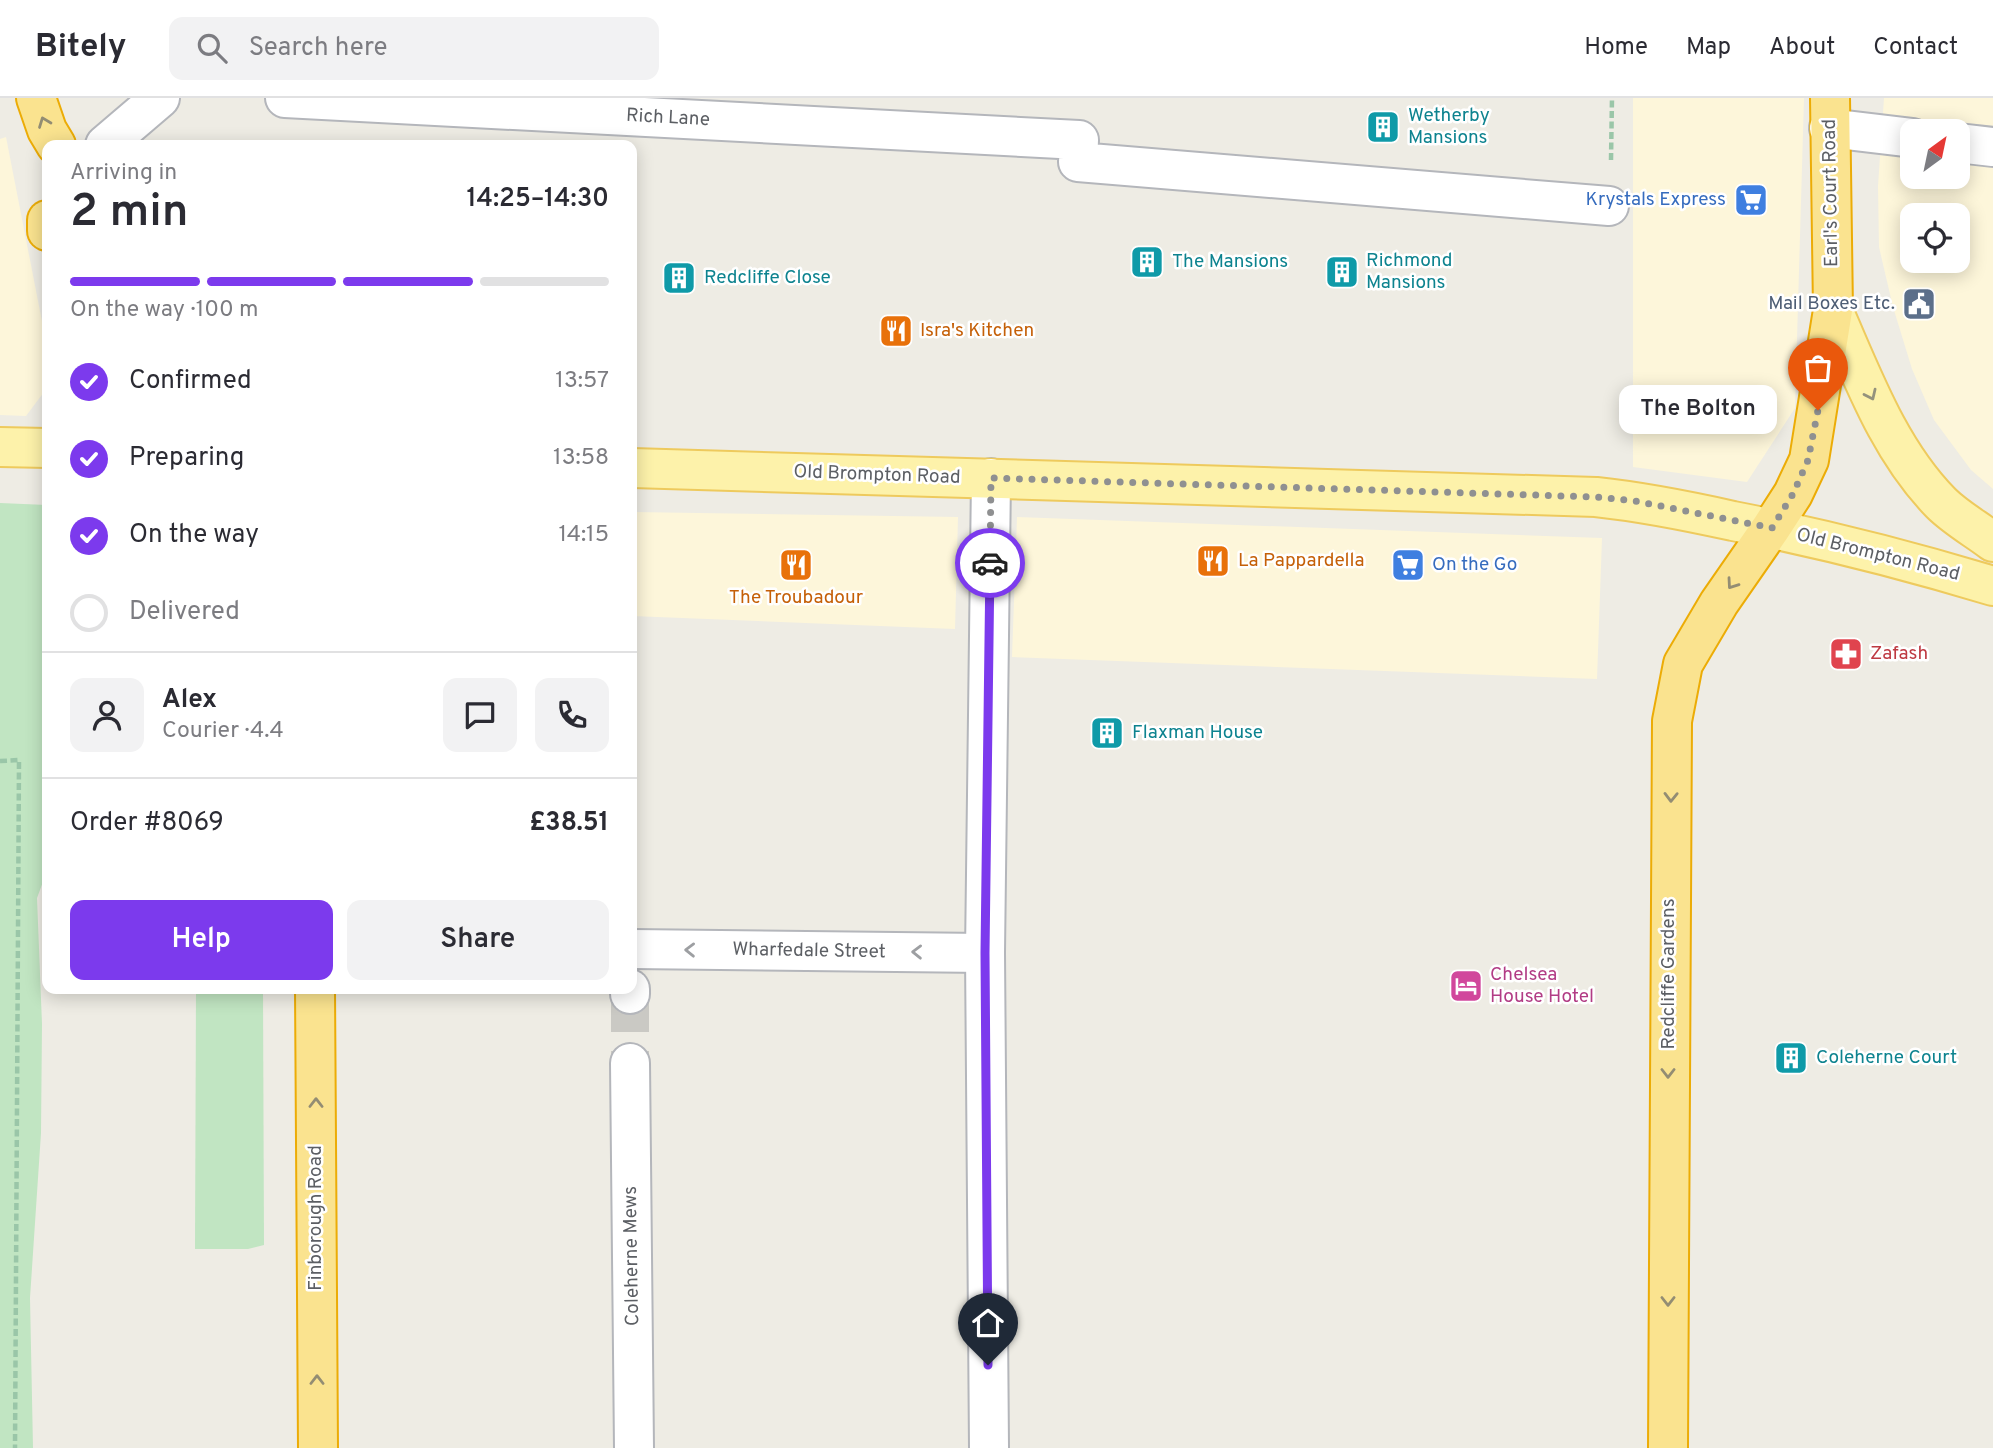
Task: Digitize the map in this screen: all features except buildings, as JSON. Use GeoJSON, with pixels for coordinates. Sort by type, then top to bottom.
{"type":"FeatureCollection","features":[{"type":"Feature","properties":{"kind":"highway"},"geometry":{"type":"LineString","coordinates":[[36,98],[53,140]]}},
{"type":"Feature","properties":{"kind":"highway","name":"Earl's Court Road"},"geometry":{"type":"LineString","coordinates":[[1772,528],[1793,494],[1808,460],[1833,310],[1830,113]]}},
{"type":"Feature","properties":{"kind":"highway","name":"Redcliffe Gardens"},"geometry":{"type":"LineString","coordinates":[[1668,1448],[1672,721],[1683,664],[1719,603],[1772,528]]}},
{"type":"Feature","properties":{"kind":"highway","name":"Finborough Road"},"geometry":{"type":"LineString","coordinates":[[315,994],[318,1448]]}},
{"type":"Feature","properties":{"kind":"main road"},"geometry":{"type":"LineString","coordinates":[[1833,310],[1872,398],[1902,456],[1942,504],[1993,542]]}},
{"type":"Feature","properties":{"kind":"main road"},"geometry":{"type":"LineString","coordinates":[[0,447],[42,448]]}},
{"type":"Feature","properties":{"kind":"main road","name":"Old Brompton Road"},"geometry":{"type":"LineString","coordinates":[[637,468],[1596,497],[1635,501],[1772,528],[1916,563],[1993,586]]}},
{"type":"Feature","properties":{"kind":"street"},"geometry":{"type":"LineString","coordinates":[[111,140],[160,98]]}},
{"type":"Feature","properties":{"kind":"street","name":"Rich Lane"},"geometry":{"type":"LineString","coordinates":[[285,98],[1079,140],[1078,162],[1609,206]]}},
{"type":"Feature","properties":{"kind":"street"},"geometry":{"type":"LineString","coordinates":[[1830,113],[1900,134]]}},
{"type":"Feature","properties":{"kind":"street"},"geometry":{"type":"LineString","coordinates":[[1970,144],[1993,146]]}},
{"type":"Feature","properties":{"kind":"street"},"geometry":{"type":"LineString","coordinates":[[989,1448],[985,953],[991,478]]}},
{"type":"Feature","properties":{"kind":"street","name":"Wharfedale Street"},"geometry":{"type":"LineString","coordinates":[[637,949],[985,953]]}},
{"type":"Feature","properties":{"kind":"street","name":"Coleherne Mews"},"geometry":{"type":"LineString","coordinates":[[630,1063],[634,1448]]}},
{"type":"Feature","properties":{"kind":"path"},"geometry":{"type":"LineString","coordinates":[[1609,206],[1612,98]]}},
{"type":"Feature","properties":{"kind":"path"},"geometry":{"type":"LineString","coordinates":[[0,761],[19,760],[15,1448]]}},
{"type":"Feature","properties":{"kind":"shaded area"},"geometry":{"type":"Polygon","coordinates":[[[1633,98],[1804,98],[1795,408],[1747,482],[1633,467],[1633,98]]]}},
{"type":"Feature","properties":{"kind":"shaded area"},"geometry":{"type":"Polygon","coordinates":[[[1884,98],[1993,98],[1993,489],[1971,470],[1934,420],[1912,369],[1893,307],[1879,247],[1878,186],[1884,98]]]}},
{"type":"Feature","properties":{"kind":"shaded area"},"geometry":{"type":"Polygon","coordinates":[[[6,137],[42,321],[42,395],[26,416],[0,415],[0,139],[6,137]]]}},
{"type":"Feature","properties":{"kind":"shaded area"},"geometry":{"type":"Polygon","coordinates":[[[637,512],[958,517],[955,629],[637,616],[637,512]]]}},
{"type":"Feature","properties":{"kind":"shaded area"},"geometry":{"type":"Polygon","coordinates":[[[1017,517],[1602,538],[1597,679],[1012,657],[1017,517]]]}},
{"type":"Feature","properties":{"kind":"green space"},"geometry":{"type":"Polygon","coordinates":[[[0,503],[42,505],[42,884],[37,898],[42,1024],[41,1133],[30,1298],[33,1448],[0,1448],[0,503]]]}},
{"type":"Feature","properties":{"kind":"green space"},"geometry":{"type":"Polygon","coordinates":[[[196,994],[263,994],[264,1245],[248,1249],[195,1249],[196,994]]]}},
{"type":"Feature","properties":{"kind":"tunnel"},"geometry":{"type":"LineString","coordinates":[[630,994],[630,1063]]}},
{"type":"Feature","properties":{"kind":"way so far"},"geometry":{"type":"LineString","coordinates":[[990,563],[991,478],[1596,497],[1635,501],[1772,528],[1793,494],[1808,460],[1818,410]]}},
{"type":"Feature","properties":{"kind":"place","name":"Wetherby Mansions"},"geometry":{"type":"Point","coordinates":[1383,127]}},
{"type":"Feature","properties":{"kind":"place","name":"Krystals Express"},"geometry":{"type":"Point","coordinates":[1751,200]}},
{"type":"Feature","properties":{"kind":"place","name":"The Mansions"},"geometry":{"type":"Point","coordinates":[1147,262]}},
{"type":"Feature","properties":{"kind":"place","name":"Richmond Mansions"},"geometry":{"type":"Point","coordinates":[1342,272]}},
{"type":"Feature","properties":{"kind":"place","name":"Redcliffe Close"},"geometry":{"type":"Point","coordinates":[679,278]}},
{"type":"Feature","properties":{"kind":"place","name":"Mail Boxes Etc."},"geometry":{"type":"Point","coordinates":[1919,304]}},
{"type":"Feature","properties":{"kind":"place","name":"Isra's Kitchen"},"geometry":{"type":"Point","coordinates":[896,331]}},
{"type":"Feature","properties":{"kind":"place","name":"The Bolton"},"geometry":{"type":"Point","coordinates":[1818,410]}},
{"type":"Feature","properties":{"kind":"place","name":"La Pappardella"},"geometry":{"type":"Point","coordinates":[1213,561]}},
{"type":"Feature","properties":{"kind":"place","name":"The Troubadour"},"geometry":{"type":"Point","coordinates":[796,565]}},
{"type":"Feature","properties":{"kind":"place","name":"On the Go"},"geometry":{"type":"Point","coordinates":[1408,565]}},
{"type":"Feature","properties":{"kind":"place","name":"Zafash"},"geometry":{"type":"Point","coordinates":[1846,654]}},
{"type":"Feature","properties":{"kind":"place","name":"Flaxman House"},"geometry":{"type":"Point","coordinates":[1107,733]}},
{"type":"Feature","properties":{"kind":"place","name":"Chelsea House Hotel"},"geometry":{"type":"Point","coordinates":[1466,986]}},
{"type":"Feature","properties":{"kind":"place","name":"Coleherne Court"},"geometry":{"type":"Point","coordinates":[1791,1058]}},
{"type":"Feature","properties":{"kind":"route"},"geometry":{"type":"LineString","coordinates":[[988,1365],[985,953],[990,563]]}}]}
